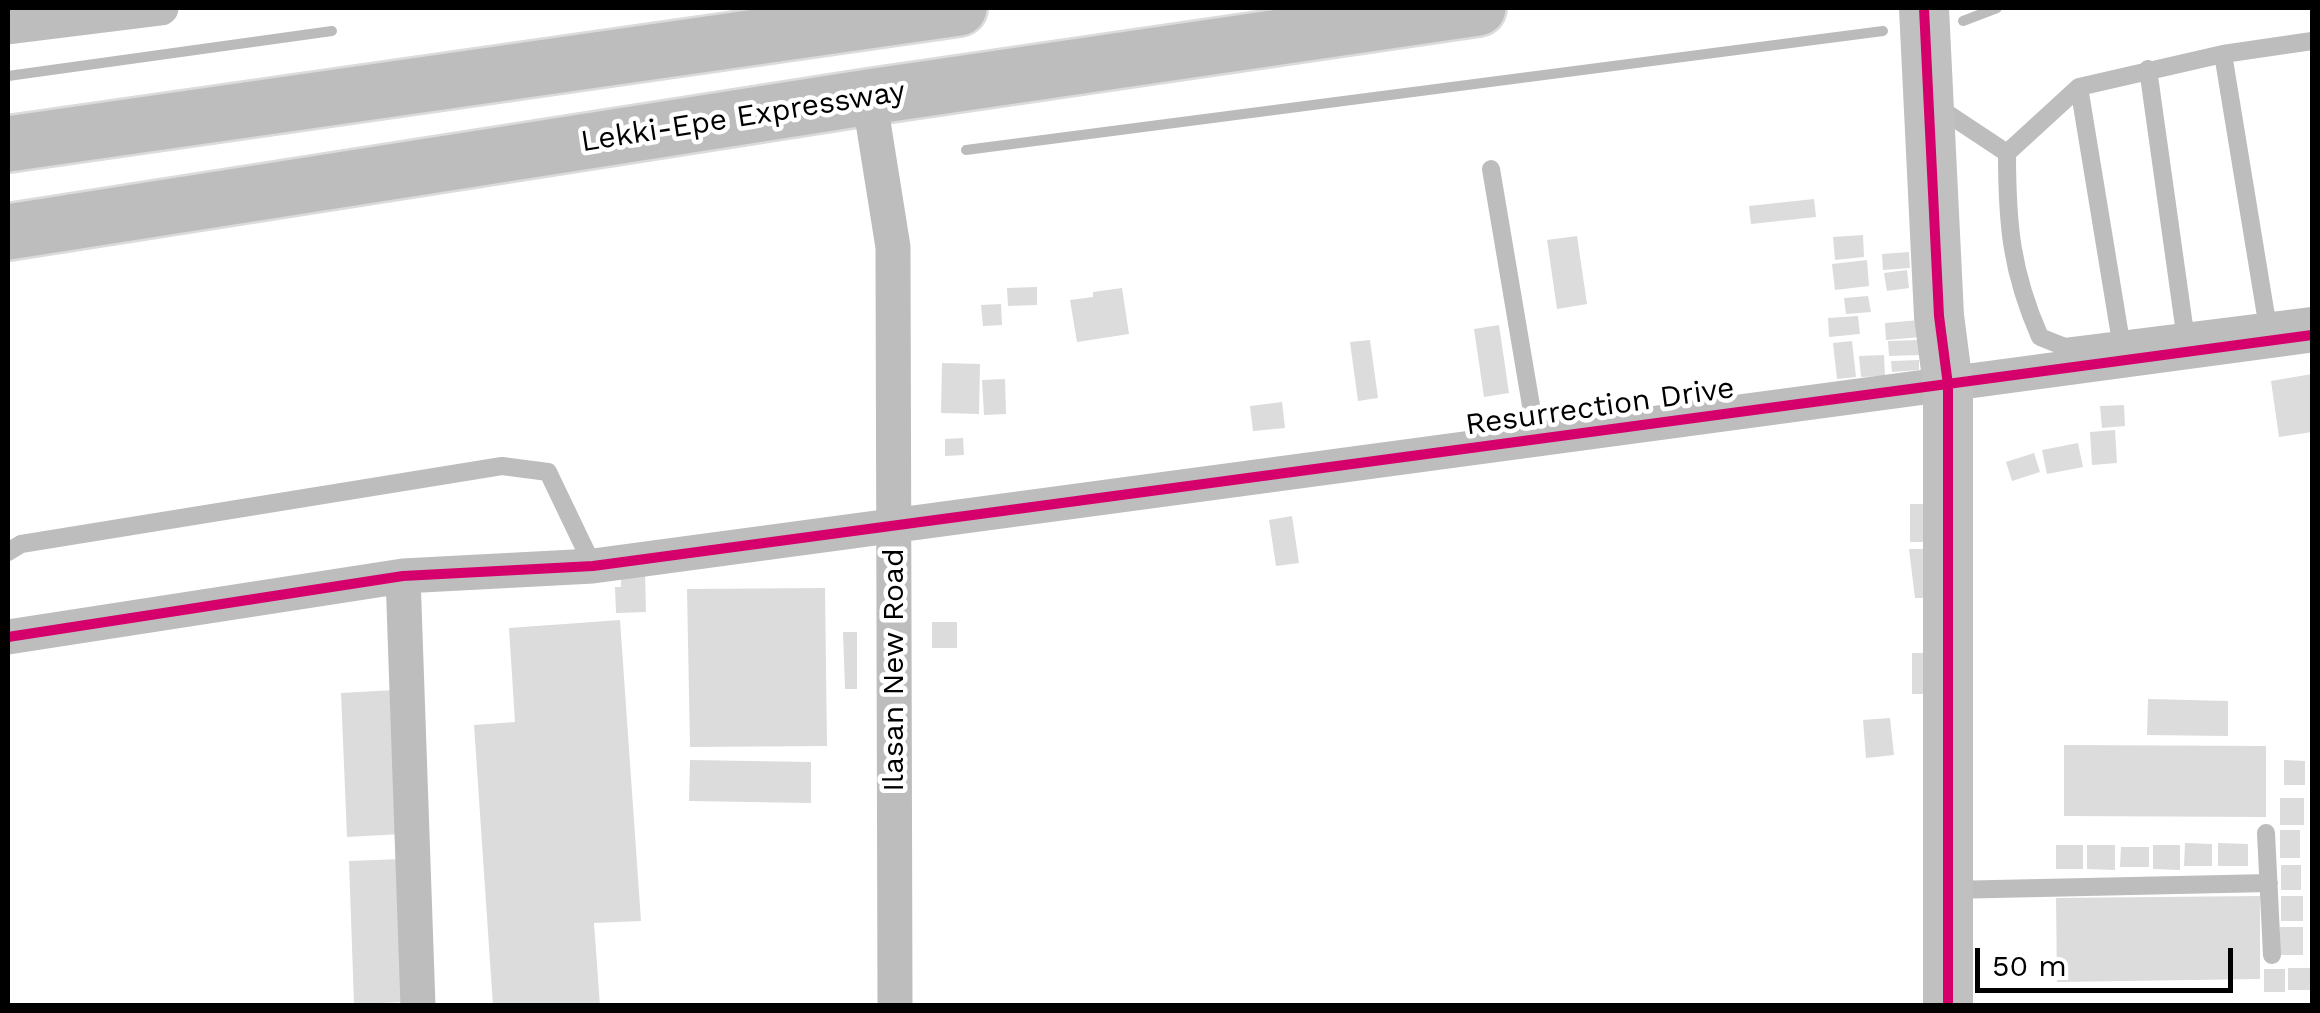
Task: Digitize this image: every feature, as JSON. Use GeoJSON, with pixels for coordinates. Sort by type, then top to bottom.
{"type":"FeatureCollection","features":[{"type":"Feature","properties":{"kind":"highway"},"geometry":{"type":"LineString","coordinates":[[8,144],[960,8]]}},
{"type":"Feature","properties":{"kind":"highway","name":"Lekki-Epe Expressway"},"geometry":{"type":"LineString","coordinates":[[8,232],[869,97],[1478,8]]}},
{"type":"Feature","properties":{"kind":"street"},"geometry":{"type":"LineString","coordinates":[[8,27],[161,8]]}},
{"type":"Feature","properties":{"kind":"street"},"geometry":{"type":"LineString","coordinates":[[1924,8],[1938,316],[1948,385],[1948,1006]]}},
{"type":"Feature","properties":{"kind":"street","name":"Ilasan New Road"},"geometry":{"type":"LineString","coordinates":[[869,97],[893,247],[894,1006]]}},
{"type":"Feature","properties":{"kind":"street","name":"Resurrection Drive"},"geometry":{"type":"LineString","coordinates":[[8,637],[403,576],[592,566],[2312,335]]}},
{"type":"Feature","properties":{"kind":"street"},"geometry":{"type":"LineString","coordinates":[[403,576],[418,1006]]}},
{"type":"Feature","properties":{"kind":"lane"},"geometry":{"type":"LineString","coordinates":[[2312,43],[2222,54],[2078,87],[2006,153],[2009,235],[2020,292],[2040,337],[2066,347],[2312,316]]}},
{"type":"Feature","properties":{"kind":"lane"},"geometry":{"type":"LineString","coordinates":[[2222,54],[2266,322]]}},
{"type":"Feature","properties":{"kind":"lane"},"geometry":{"type":"LineString","coordinates":[[2148,69],[2186,333]]}},
{"type":"Feature","properties":{"kind":"lane"},"geometry":{"type":"LineString","coordinates":[[2078,87],[2121,342]]}},
{"type":"Feature","properties":{"kind":"lane"},"geometry":{"type":"LineString","coordinates":[[1927,100],[2006,153]]}},
{"type":"Feature","properties":{"kind":"lane"},"geometry":{"type":"LineString","coordinates":[[1491,169],[1537,441]]}},
{"type":"Feature","properties":{"kind":"lane"},"geometry":{"type":"LineString","coordinates":[[8,552],[21,544],[502,466],[548,472],[592,566]]}},
{"type":"Feature","properties":{"kind":"lane"},"geometry":{"type":"LineString","coordinates":[[2266,833],[2272,956]]}},
{"type":"Feature","properties":{"kind":"lane"},"geometry":{"type":"LineString","coordinates":[[1948,890],[2270,883]]}},
{"type":"Feature","properties":{"kind":"building"},"geometry":{"type":"Polygon","coordinates":[[[1814,199],[1816,217],[1751,224],[1749,206],[1814,199]]]}},
{"type":"Feature","properties":{"kind":"building"},"geometry":{"type":"Polygon","coordinates":[[[1863,235],[1864,257],[1835,260],[1833,237],[1863,235]]]}},
{"type":"Feature","properties":{"kind":"building"},"geometry":{"type":"Polygon","coordinates":[[[1577,236],[1587,304],[1557,309],[1547,240],[1577,236]]]}},
{"type":"Feature","properties":{"kind":"building"},"geometry":{"type":"Polygon","coordinates":[[[1909,252],[1910,268],[1883,270],[1882,254],[1909,252]]]}},
{"type":"Feature","properties":{"kind":"building"},"geometry":{"type":"Polygon","coordinates":[[[1867,260],[1869,286],[1835,290],[1832,264],[1867,260]]]}},
{"type":"Feature","properties":{"kind":"building"},"geometry":{"type":"Polygon","coordinates":[[[1907,270],[1909,288],[1887,291],[1884,273],[1907,270]]]}},
{"type":"Feature","properties":{"kind":"building"},"geometry":{"type":"Polygon","coordinates":[[[1037,287],[1037,305],[1008,306],[1007,288],[1037,287]]]}},
{"type":"Feature","properties":{"kind":"building"},"geometry":{"type":"Polygon","coordinates":[[[1122,288],[1129,334],[1077,342],[1070,300],[1122,288]]]}},
{"type":"Feature","properties":{"kind":"building"},"geometry":{"type":"Polygon","coordinates":[[[1868,296],[1871,312],[1846,314],[1844,298],[1868,296]]]}},
{"type":"Feature","properties":{"kind":"building"},"geometry":{"type":"Polygon","coordinates":[[[1001,304],[1002,325],[983,326],[981,305],[1001,304]]]}},
{"type":"Feature","properties":{"kind":"building"},"geometry":{"type":"Polygon","coordinates":[[[1858,316],[1860,334],[1829,337],[1828,318],[1858,316]]]}},
{"type":"Feature","properties":{"kind":"building"},"geometry":{"type":"Polygon","coordinates":[[[1919,320],[1921,337],[1886,340],[1885,323],[1919,320]]]}},
{"type":"Feature","properties":{"kind":"building"},"geometry":{"type":"Polygon","coordinates":[[[1499,325],[1509,393],[1484,397],[1474,329],[1499,325]]]}},
{"type":"Feature","properties":{"kind":"building"},"geometry":{"type":"Polygon","coordinates":[[[1370,340],[1378,398],[1358,401],[1350,342],[1370,340]]]}},
{"type":"Feature","properties":{"kind":"building"},"geometry":{"type":"Polygon","coordinates":[[[1919,340],[1919,355],[1889,356],[1888,341],[1919,340]]]}},
{"type":"Feature","properties":{"kind":"building"},"geometry":{"type":"Polygon","coordinates":[[[1852,341],[1856,377],[1837,379],[1833,343],[1852,341]]]}},
{"type":"Feature","properties":{"kind":"building"},"geometry":{"type":"Polygon","coordinates":[[[1884,355],[1885,376],[1861,377],[1859,356],[1884,355]]]}},
{"type":"Feature","properties":{"kind":"building"},"geometry":{"type":"Polygon","coordinates":[[[1919,360],[1919,370],[1892,372],[1891,361],[1919,360]]]}},
{"type":"Feature","properties":{"kind":"building"},"geometry":{"type":"Polygon","coordinates":[[[942,363],[980,364],[979,414],[941,413],[942,363]]]}},
{"type":"Feature","properties":{"kind":"building"},"geometry":{"type":"Polygon","coordinates":[[[2312,374],[2312,432],[2279,437],[2271,381],[2312,374]]]}},
{"type":"Feature","properties":{"kind":"building"},"geometry":{"type":"Polygon","coordinates":[[[1005,379],[1006,414],[984,415],[982,380],[1005,379]]]}},
{"type":"Feature","properties":{"kind":"building"},"geometry":{"type":"Polygon","coordinates":[[[1282,402],[1285,428],[1253,431],[1250,406],[1282,402]]]}},
{"type":"Feature","properties":{"kind":"building"},"geometry":{"type":"Polygon","coordinates":[[[2124,405],[2125,426],[2102,428],[2100,406],[2124,405]]]}},
{"type":"Feature","properties":{"kind":"building"},"geometry":{"type":"Polygon","coordinates":[[[2115,430],[2117,463],[2092,465],[2090,432],[2115,430]]]}},
{"type":"Feature","properties":{"kind":"building"},"geometry":{"type":"Polygon","coordinates":[[[963,438],[964,455],[945,456],[945,439],[963,438]]]}},
{"type":"Feature","properties":{"kind":"building"},"geometry":{"type":"Polygon","coordinates":[[[2078,443],[2083,467],[2047,474],[2042,450],[2078,443]]]}},
{"type":"Feature","properties":{"kind":"building"},"geometry":{"type":"Polygon","coordinates":[[[2034,453],[2040,472],[2012,481],[2006,462],[2034,453]]]}},
{"type":"Feature","properties":{"kind":"building"},"geometry":{"type":"Polygon","coordinates":[[[1910,504],[1935,504],[1935,542],[1910,542],[1910,504]]]}},
{"type":"Feature","properties":{"kind":"building"},"geometry":{"type":"Polygon","coordinates":[[[1292,516],[1299,563],[1276,566],[1269,520],[1292,516]]]}},
{"type":"Feature","properties":{"kind":"building"},"geometry":{"type":"Polygon","coordinates":[[[1909,549],[1935,549],[1935,598],[1915,598],[1909,549]]]}},
{"type":"Feature","properties":{"kind":"building"},"geometry":{"type":"Polygon","coordinates":[[[621,573],[645,573],[646,612],[616,613],[615,587],[621,587],[621,573]]]}},
{"type":"Feature","properties":{"kind":"building"},"geometry":{"type":"Polygon","coordinates":[[[825,588],[827,746],[690,747],[687,589],[825,588]]]}},
{"type":"Feature","properties":{"kind":"building"},"geometry":{"type":"Polygon","coordinates":[[[620,620],[641,921],[594,923],[600,1006],[493,1006],[474,725],[515,722],[509,628],[620,620]]]}},
{"type":"Feature","properties":{"kind":"building"},"geometry":{"type":"Polygon","coordinates":[[[932,622],[957,622],[957,648],[932,648],[932,622]]]}},
{"type":"Feature","properties":{"kind":"building"},"geometry":{"type":"Polygon","coordinates":[[[843,632],[857,632],[857,689],[845,689],[843,632]]]}},
{"type":"Feature","properties":{"kind":"building"},"geometry":{"type":"Polygon","coordinates":[[[1912,653],[1932,653],[1932,694],[1912,694],[1912,653]]]}},
{"type":"Feature","properties":{"kind":"building"},"geometry":{"type":"Polygon","coordinates":[[[395,690],[401,834],[347,837],[341,693],[395,690]]]}},
{"type":"Feature","properties":{"kind":"building"},"geometry":{"type":"Polygon","coordinates":[[[2148,699],[2228,701],[2228,736],[2147,735],[2148,699]]]}},
{"type":"Feature","properties":{"kind":"building"},"geometry":{"type":"Polygon","coordinates":[[[1890,718],[1894,755],[1866,758],[1863,720],[1890,718]]]}},
{"type":"Feature","properties":{"kind":"building"},"geometry":{"type":"Polygon","coordinates":[[[2064,745],[2266,746],[2266,817],[2064,816],[2064,745]]]}},
{"type":"Feature","properties":{"kind":"building"},"geometry":{"type":"Polygon","coordinates":[[[690,760],[811,762],[811,803],[689,801],[690,760]]]}},
{"type":"Feature","properties":{"kind":"building"},"geometry":{"type":"Polygon","coordinates":[[[2284,760],[2305,761],[2305,785],[2284,785],[2284,760]]]}},
{"type":"Feature","properties":{"kind":"building"},"geometry":{"type":"Polygon","coordinates":[[[2280,798],[2304,798],[2304,825],[2280,825],[2280,798]]]}},
{"type":"Feature","properties":{"kind":"building"},"geometry":{"type":"Polygon","coordinates":[[[2280,830],[2300,830],[2300,858],[2280,858],[2280,830]]]}},
{"type":"Feature","properties":{"kind":"building"},"geometry":{"type":"Polygon","coordinates":[[[2185,843],[2212,844],[2212,866],[2184,866],[2185,843]]]}},
{"type":"Feature","properties":{"kind":"building"},"geometry":{"type":"Polygon","coordinates":[[[2218,843],[2248,844],[2248,866],[2218,866],[2218,843]]]}},
{"type":"Feature","properties":{"kind":"building"},"geometry":{"type":"Polygon","coordinates":[[[2056,845],[2083,845],[2083,869],[2056,869],[2056,845]]]}},
{"type":"Feature","properties":{"kind":"building"},"geometry":{"type":"Polygon","coordinates":[[[2087,845],[2115,845],[2115,870],[2087,869],[2087,845]]]}},
{"type":"Feature","properties":{"kind":"building"},"geometry":{"type":"Polygon","coordinates":[[[2153,845],[2180,845],[2180,870],[2153,869],[2153,845]]]}},
{"type":"Feature","properties":{"kind":"building"},"geometry":{"type":"Polygon","coordinates":[[[2121,847],[2149,847],[2149,867],[2120,867],[2121,847]]]}},
{"type":"Feature","properties":{"kind":"building"},"geometry":{"type":"Polygon","coordinates":[[[402,859],[406,1002],[354,1004],[349,861],[402,859]]]}},
{"type":"Feature","properties":{"kind":"building"},"geometry":{"type":"Polygon","coordinates":[[[2281,865],[2301,865],[2301,890],[2281,890],[2281,865]]]}},
{"type":"Feature","properties":{"kind":"building"},"geometry":{"type":"Polygon","coordinates":[[[2260,896],[2260,979],[2057,982],[2056,898],[2260,896]]]}},
{"type":"Feature","properties":{"kind":"building"},"geometry":{"type":"Polygon","coordinates":[[[2281,896],[2303,896],[2303,921],[2281,921],[2281,896]]]}},
{"type":"Feature","properties":{"kind":"building"},"geometry":{"type":"Polygon","coordinates":[[[2280,927],[2303,927],[2303,955],[2280,955],[2280,927]]]}},
{"type":"Feature","properties":{"kind":"building"},"geometry":{"type":"Polygon","coordinates":[[[2288,968],[2312,968],[2312,990],[2288,990],[2288,968]]]}},
{"type":"Feature","properties":{"kind":"building"},"geometry":{"type":"Polygon","coordinates":[[[2264,969],[2285,969],[2285,992],[2264,992],[2264,969]]]}},
{"type":"Feature","properties":{"kind":"waterway"},"geometry":{"type":"LineString","coordinates":[[1963,21],[1997,8]]}},
{"type":"Feature","properties":{"kind":"waterway"},"geometry":{"type":"LineString","coordinates":[[8,76],[332,31]]}},
{"type":"Feature","properties":{"kind":"waterway"},"geometry":{"type":"LineString","coordinates":[[966,150],[1883,31]]}},
{"type":"Feature","properties":{"kind":"cycle path"},"geometry":{"type":"LineString","coordinates":[[1924,8],[1939,316],[1948,385],[1948,1006]]}},
{"type":"Feature","properties":{"kind":"cycle path"},"geometry":{"type":"LineString","coordinates":[[8,637],[403,576],[593,566],[2312,335]]}}]}
